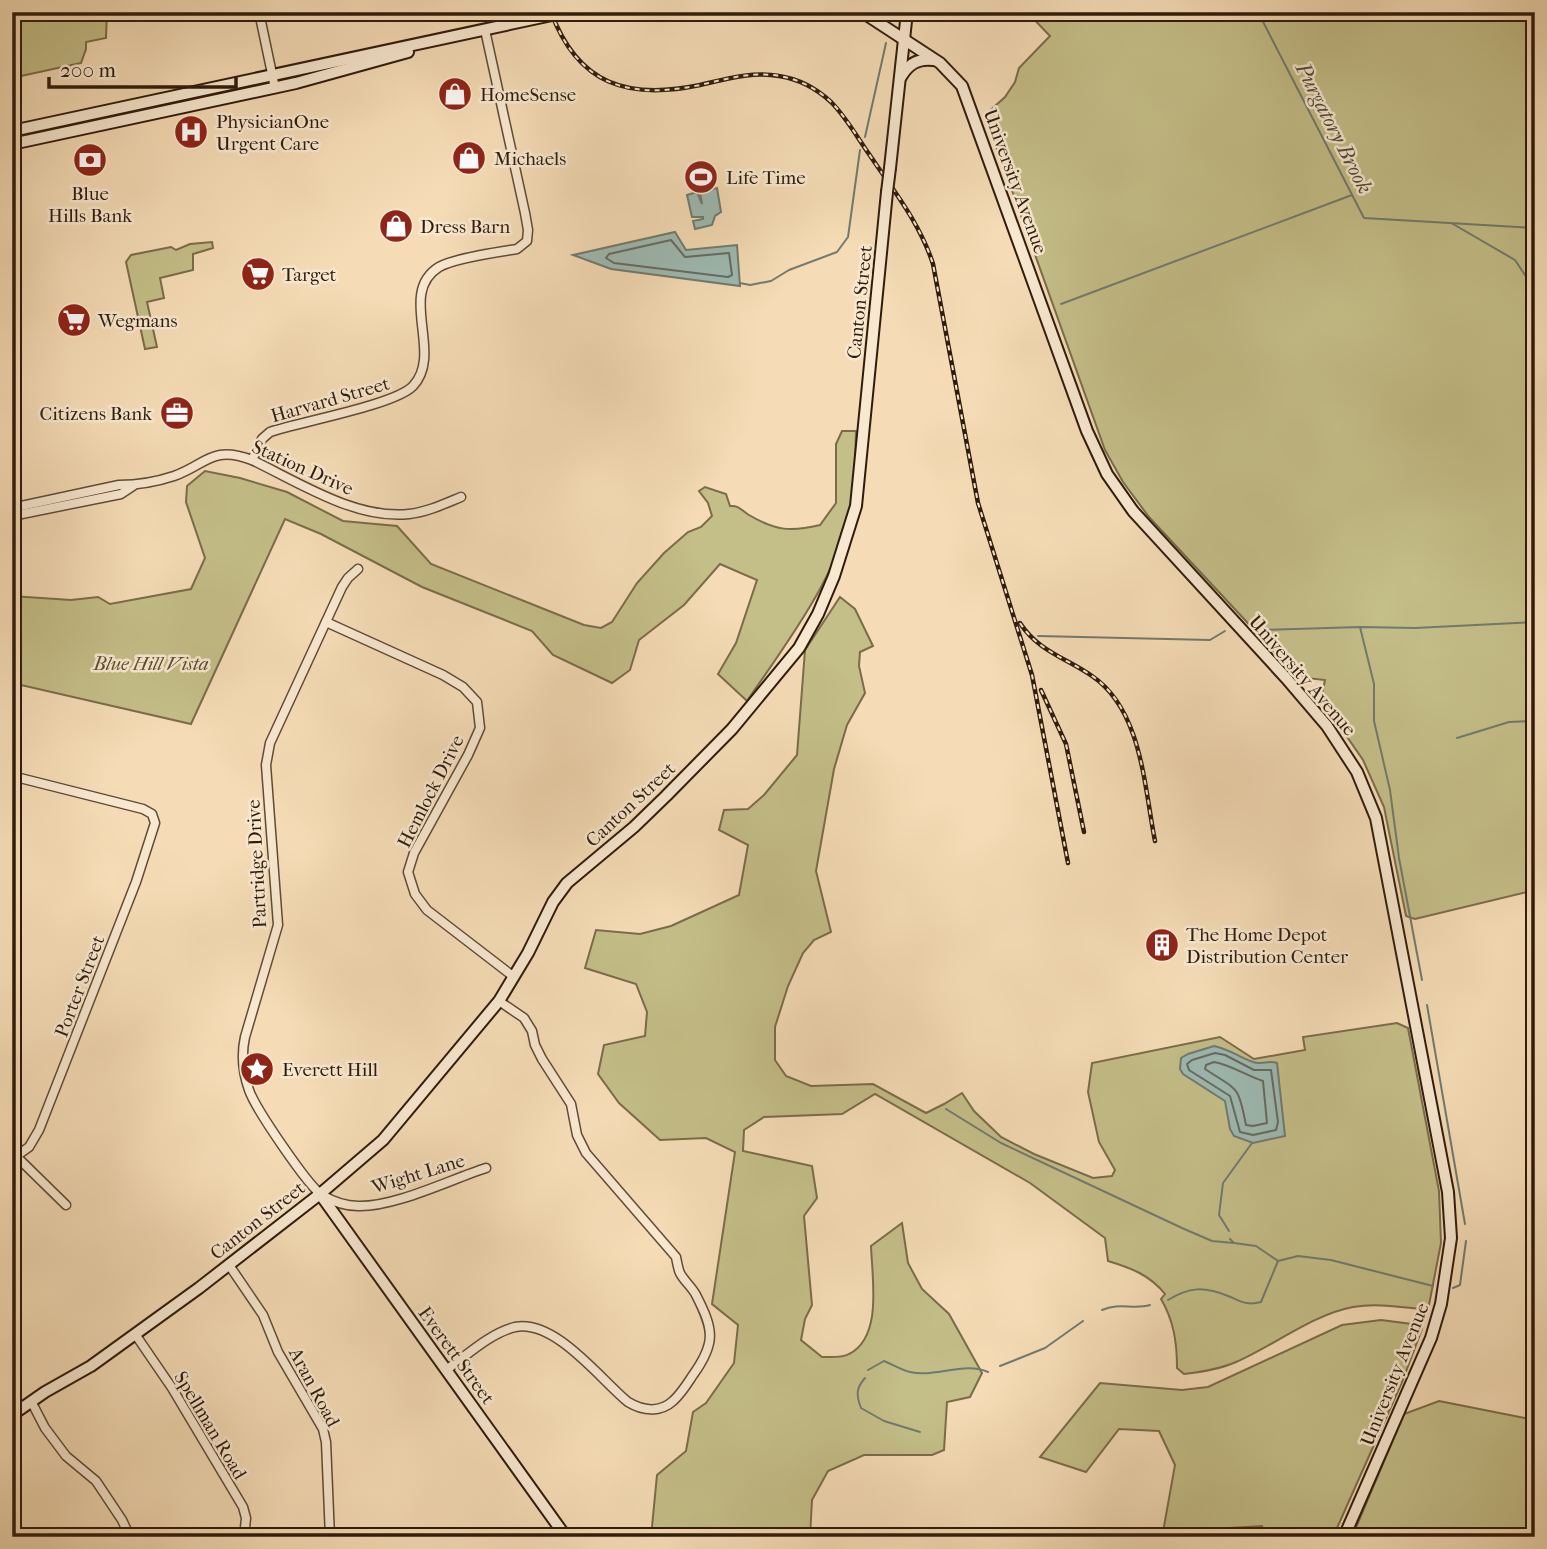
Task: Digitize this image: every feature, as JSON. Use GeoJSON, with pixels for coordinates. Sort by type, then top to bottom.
{"type":"FeatureCollection","features":[{"type":"Feature","properties":{"kind":"main road"},"geometry":{"type":"LineString","coordinates":[[862,12],[883,15],[891,12]]}},
{"type":"Feature","properties":{"kind":"main road","name":"University Avenue"},"geometry":{"type":"LineString","coordinates":[[862,12],[940,63],[956,78],[967,95],[1087,431],[1107,474],[1133,511],[1327,726],[1357,772],[1376,818],[1448,1192],[1451,1238],[1446,1281],[1431,1338],[1345,1537]]}},
{"type":"Feature","properties":{"kind":"main road","name":"Canton Street"},"geometry":{"type":"LineString","coordinates":[[13,1412],[91,1366],[229,1265],[320,1194],[395,1128],[499,1001],[553,902],[567,883],[634,827],[732,729],[799,648],[818,614],[834,576],[856,506],[907,12]]}},
{"type":"Feature","properties":{"kind":"main road"},"geometry":{"type":"LineString","coordinates":[[12,131],[563,13]]}},
{"type":"Feature","properties":{"kind":"main road"},"geometry":{"type":"LineString","coordinates":[[12,144],[275,88],[395,56],[430,43]]}},
{"type":"Feature","properties":{"kind":"main road"},"geometry":{"type":"LineString","coordinates":[[900,80],[915,62],[927,59],[940,63]]}},
{"type":"Feature","properties":{"kind":"main road","name":"Everett Street"},"geometry":{"type":"LineString","coordinates":[[320,1194],[566,1537]]}},
{"type":"Feature","properties":{"kind":"street"},"geometry":{"type":"LineString","coordinates":[[259,12],[275,88]]}},
{"type":"Feature","properties":{"kind":"street","name":"Harvard Street"},"geometry":{"type":"LineString","coordinates":[[252,460],[262,439],[270,432],[387,400],[408,391],[418,380],[424,367],[421,296],[428,278],[444,265],[517,248],[527,241],[525,213],[485,30]]}},
{"type":"Feature","properties":{"kind":"street","name":"Station Drive"},"geometry":{"type":"LineString","coordinates":[[12,508],[170,477],[214,456],[233,455],[252,460],[368,512],[409,514],[461,497]]}},
{"type":"Feature","properties":{"kind":"street","name":"Station Drive"},"geometry":{"type":"LineString","coordinates":[[12,516],[121,494],[135,485]]}},
{"type":"Feature","properties":{"kind":"street","name":"Partridge Drive"},"geometry":{"type":"LineString","coordinates":[[320,1194],[270,1129],[253,1101],[244,1073],[243,1048],[278,925],[266,765],[270,743],[342,587],[358,569]]}},
{"type":"Feature","properties":{"kind":"street","name":"Hemlock Drive"},"geometry":{"type":"LineString","coordinates":[[326,622],[443,675],[463,687],[477,702],[480,728],[414,853],[408,872],[415,894],[427,910],[514,977]]}},
{"type":"Feature","properties":{"kind":"street","name":"Porter Street"},"geometry":{"type":"LineString","coordinates":[[12,776],[143,809],[152,814],[155,830],[37,1135],[29,1147],[14,1158]]}},
{"type":"Feature","properties":{"kind":"street"},"geometry":{"type":"LineString","coordinates":[[446,1370],[506,1331],[527,1326],[559,1339],[624,1399],[647,1410],[662,1408],[682,1391],[706,1359],[710,1338],[695,1293],[680,1273],[676,1257],[586,1153],[577,1135],[571,1104],[542,1059],[532,1031],[524,1018],[499,1001]]}},
{"type":"Feature","properties":{"kind":"street"},"geometry":{"type":"LineString","coordinates":[[14,1158],[66,1205]]}},
{"type":"Feature","properties":{"kind":"street","name":"Wight Lane"},"geometry":{"type":"LineString","coordinates":[[320,1194],[346,1205],[369,1205],[399,1199],[486,1168]]}},
{"type":"Feature","properties":{"kind":"street","name":"Aran Road"},"geometry":{"type":"LineString","coordinates":[[229,1265],[264,1315],[278,1352],[324,1432],[330,1537]]}},
{"type":"Feature","properties":{"kind":"street","name":"Spellman Road"},"geometry":{"type":"LineString","coordinates":[[135,1334],[192,1420],[243,1507],[246,1518],[244,1537]]}},
{"type":"Feature","properties":{"kind":"street"},"geometry":{"type":"LineString","coordinates":[[30,1401],[45,1428],[66,1456],[96,1481],[130,1537]]}},
{"type":"Feature","properties":{"kind":"street"},"geometry":{"type":"LineString","coordinates":[[12,1525],[19,1537]]}},
{"type":"Feature","properties":{"kind":"green space"},"geometry":{"type":"Polygon","coordinates":[[[12,12],[38,12],[39,15],[54,12],[107,12],[106,38],[86,42],[81,63],[12,78],[12,12]]]}},
{"type":"Feature","properties":{"kind":"green space"},"geometry":{"type":"Polygon","coordinates":[[[1027,12],[1535,12],[1535,890],[1415,919],[1406,916],[1384,807],[1363,760],[1321,699],[1325,680],[1298,677],[1149,517],[1123,482],[1105,450],[985,115],[1005,97],[1015,82],[1019,68],[1050,36],[1027,12]]]}},
{"type":"Feature","properties":{"kind":"green space"},"geometry":{"type":"Polygon","coordinates":[[[212,242],[213,248],[193,254],[193,270],[160,278],[164,298],[147,302],[157,347],[145,349],[126,262],[131,255],[171,247],[176,250],[190,244],[212,242]]]}},
{"type":"Feature","properties":{"kind":"green space","name":"Blue Hill Vista"},"geometry":{"type":"Polygon","coordinates":[[[842,431],[856,431],[854,491],[849,520],[813,602],[747,701],[718,674],[736,643],[757,580],[720,564],[684,605],[639,640],[630,670],[612,683],[553,655],[532,631],[422,587],[321,534],[285,519],[191,724],[12,683],[12,596],[71,600],[98,597],[110,604],[191,589],[205,558],[186,502],[187,486],[205,471],[287,492],[343,521],[397,526],[431,564],[584,625],[601,628],[612,622],[637,583],[664,553],[712,516],[708,503],[699,491],[705,487],[726,494],[730,506],[738,507],[776,527],[800,529],[820,525],[836,503],[836,444],[842,431]]]}},
{"type":"Feature","properties":{"kind":"green space"},"geometry":{"type":"Polygon","coordinates":[[[840,597],[855,609],[873,646],[860,652],[859,666],[865,693],[847,725],[834,769],[816,871],[831,932],[814,940],[803,953],[788,986],[775,1027],[775,1060],[786,1076],[811,1086],[873,1084],[926,1113],[962,1093],[974,1111],[1001,1137],[1093,1178],[1112,1176],[1115,1170],[1099,1142],[1088,1092],[1092,1063],[1220,1037],[1254,1059],[1305,1050],[1303,1037],[1397,1023],[1408,1028],[1439,1191],[1441,1243],[1429,1305],[1423,1309],[1370,1305],[1338,1311],[1323,1316],[1224,1367],[1184,1374],[1177,1368],[1174,1332],[1161,1299],[1165,1294],[1140,1273],[1108,1261],[1105,1238],[1030,1183],[875,1094],[842,1114],[764,1117],[744,1130],[743,1151],[812,1166],[817,1198],[804,1216],[812,1305],[805,1319],[801,1340],[822,1357],[846,1355],[860,1346],[867,1334],[873,1306],[871,1246],[902,1223],[908,1263],[922,1289],[949,1314],[982,1373],[970,1397],[947,1402],[944,1450],[932,1455],[864,1455],[828,1471],[812,1500],[810,1537],[651,1537],[657,1475],[686,1451],[693,1412],[706,1403],[734,1363],[738,1325],[712,1304],[735,1152],[706,1138],[660,1140],[619,1103],[598,1074],[604,1045],[645,1036],[647,1012],[636,984],[585,968],[596,930],[640,934],[671,926],[739,895],[748,845],[719,830],[724,810],[748,809],[764,795],[797,755],[805,650],[840,597]]]}},
{"type":"Feature","properties":{"kind":"green space"},"geometry":{"type":"Polygon","coordinates":[[[1381,1320],[1412,1324],[1422,1329],[1402,1382],[1333,1537],[1265,1537],[1262,1526],[1163,1532],[1175,1465],[1159,1431],[1119,1429],[1086,1472],[1040,1457],[1100,1383],[1182,1390],[1208,1387],[1342,1325],[1381,1320]]]}},
{"type":"Feature","properties":{"kind":"green space"},"geometry":{"type":"Polygon","coordinates":[[[1439,1401],[1535,1420],[1535,1537],[1352,1537],[1404,1414],[1439,1401]]]}},
{"type":"Feature","properties":{"kind":"water"},"geometry":{"type":"Polygon","coordinates":[[[717,188],[721,212],[715,216],[712,225],[695,229],[693,221],[703,217],[692,217],[687,195],[697,192],[702,204],[700,192],[717,188]]]}},
{"type":"Feature","properties":{"kind":"water"},"geometry":{"type":"Polygon","coordinates":[[[675,232],[686,250],[737,245],[740,286],[611,269],[573,255],[675,232]]]}},
{"type":"Feature","properties":{"kind":"water"},"geometry":{"type":"Polygon","coordinates":[[[1214,1046],[1253,1062],[1277,1063],[1285,1136],[1253,1143],[1234,1136],[1230,1129],[1225,1101],[1183,1074],[1180,1069],[1181,1058],[1214,1046]]]}},
{"type":"Feature","properties":{"kind":"waterway","name":"Purgatory Brook"},"geometry":{"type":"LineString","coordinates":[[1258,12],[1364,218],[1535,228]]}},
{"type":"Feature","properties":{"kind":"waterway"},"geometry":{"type":"LineString","coordinates":[[865,137],[886,43]]}},
{"type":"Feature","properties":{"kind":"waterway"},"geometry":{"type":"LineString","coordinates":[[740,283],[750,285],[771,281],[789,270],[837,252],[848,237],[860,150]]}},
{"type":"Feature","properties":{"kind":"waterway"},"geometry":{"type":"LineString","coordinates":[[1061,304],[1352,195]]}},
{"type":"Feature","properties":{"kind":"waterway"},"geometry":{"type":"LineString","coordinates":[[1453,224],[1515,260],[1535,290]]}},
{"type":"Feature","properties":{"kind":"waterway"},"geometry":{"type":"LineString","coordinates":[[1258,630],[1415,628],[1535,622]]}},
{"type":"Feature","properties":{"kind":"waterway"},"geometry":{"type":"LineString","coordinates":[[1360,627],[1374,684],[1374,721],[1390,790],[1399,858],[1422,980]]}},
{"type":"Feature","properties":{"kind":"waterway"},"geometry":{"type":"LineString","coordinates":[[1038,636],[1210,640],[1225,631]]}},
{"type":"Feature","properties":{"kind":"waterway"},"geometry":{"type":"LineString","coordinates":[[1457,738],[1509,722],[1535,721]]}},
{"type":"Feature","properties":{"kind":"waterway"},"geometry":{"type":"LineString","coordinates":[[1427,1005],[1465,1224]]}},
{"type":"Feature","properties":{"kind":"waterway"},"geometry":{"type":"LineString","coordinates":[[946,1109],[1001,1143],[1182,1228],[1212,1241],[1234,1243]]}},
{"type":"Feature","properties":{"kind":"waterway"},"geometry":{"type":"LineString","coordinates":[[1229,1231],[1219,1215],[1223,1183],[1252,1143]]}},
{"type":"Feature","properties":{"kind":"waterway"},"geometry":{"type":"LineString","coordinates":[[1230,1239],[1234,1243],[1256,1246],[1278,1261]]}},
{"type":"Feature","properties":{"kind":"waterway"},"geometry":{"type":"LineString","coordinates":[[1453,1288],[1460,1285],[1466,1241]]}},
{"type":"Feature","properties":{"kind":"waterway"},"geometry":{"type":"LineString","coordinates":[[1168,1300],[1183,1292],[1204,1289],[1244,1302],[1261,1302],[1278,1261],[1298,1256],[1331,1260],[1433,1286]]}},
{"type":"Feature","properties":{"kind":"waterway"},"geometry":{"type":"LineString","coordinates":[[1102,1310],[1150,1305]]}},
{"type":"Feature","properties":{"kind":"waterway"},"geometry":{"type":"LineString","coordinates":[[1000,1366],[1045,1348],[1083,1321]]}},
{"type":"Feature","properties":{"kind":"waterway"},"geometry":{"type":"LineString","coordinates":[[868,1370],[884,1361],[907,1371],[920,1373],[970,1368],[988,1372]]}},
{"type":"Feature","properties":{"kind":"waterway"},"geometry":{"type":"LineString","coordinates":[[865,1378],[858,1392],[861,1408],[884,1421],[920,1432]]}},
{"type":"Feature","properties":{"kind":"railway"},"geometry":{"type":"LineString","coordinates":[[551,12],[562,37],[591,71],[609,82],[628,88],[674,89],[759,74],[786,77],[814,89],[842,114],[913,221],[933,264],[978,503],[1032,675],[1068,863]]}},
{"type":"Feature","properties":{"kind":"railway"},"geometry":{"type":"LineString","coordinates":[[1020,623],[1035,641],[1092,676],[1109,691],[1121,708],[1138,751],[1155,841]]}},
{"type":"Feature","properties":{"kind":"railway"},"geometry":{"type":"LineString","coordinates":[[1041,690],[1066,744],[1084,832]]}},
{"type":"Feature","properties":{"kind":"place","name":"HomeSense"},"geometry":{"type":"Point","coordinates":[455,94]}},
{"type":"Feature","properties":{"kind":"place","name":"PhysicianOne Urgent Care"},"geometry":{"type":"Point","coordinates":[191,132]}},
{"type":"Feature","properties":{"kind":"place","name":"Michaels"},"geometry":{"type":"Point","coordinates":[469,158]}},
{"type":"Feature","properties":{"kind":"place","name":"Blue Hills Bank"},"geometry":{"type":"Point","coordinates":[90,160]}},
{"type":"Feature","properties":{"kind":"place","name":"Life Time"},"geometry":{"type":"Point","coordinates":[701,177]}},
{"type":"Feature","properties":{"kind":"place","name":"Dress Barn"},"geometry":{"type":"Point","coordinates":[396,226]}},
{"type":"Feature","properties":{"kind":"place","name":"Target"},"geometry":{"type":"Point","coordinates":[258,274]}},
{"type":"Feature","properties":{"kind":"place","name":"Wegmans"},"geometry":{"type":"Point","coordinates":[74,320]}},
{"type":"Feature","properties":{"kind":"place","name":"Citizens Bank"},"geometry":{"type":"Point","coordinates":[177,413]}},
{"type":"Feature","properties":{"kind":"place","name":"The Home Depot Distribution Center"},"geometry":{"type":"Point","coordinates":[1162,945]}},
{"type":"Feature","properties":{"kind":"place","name":"Everett Hill"},"geometry":{"type":"Point","coordinates":[257,1069]}}]}
